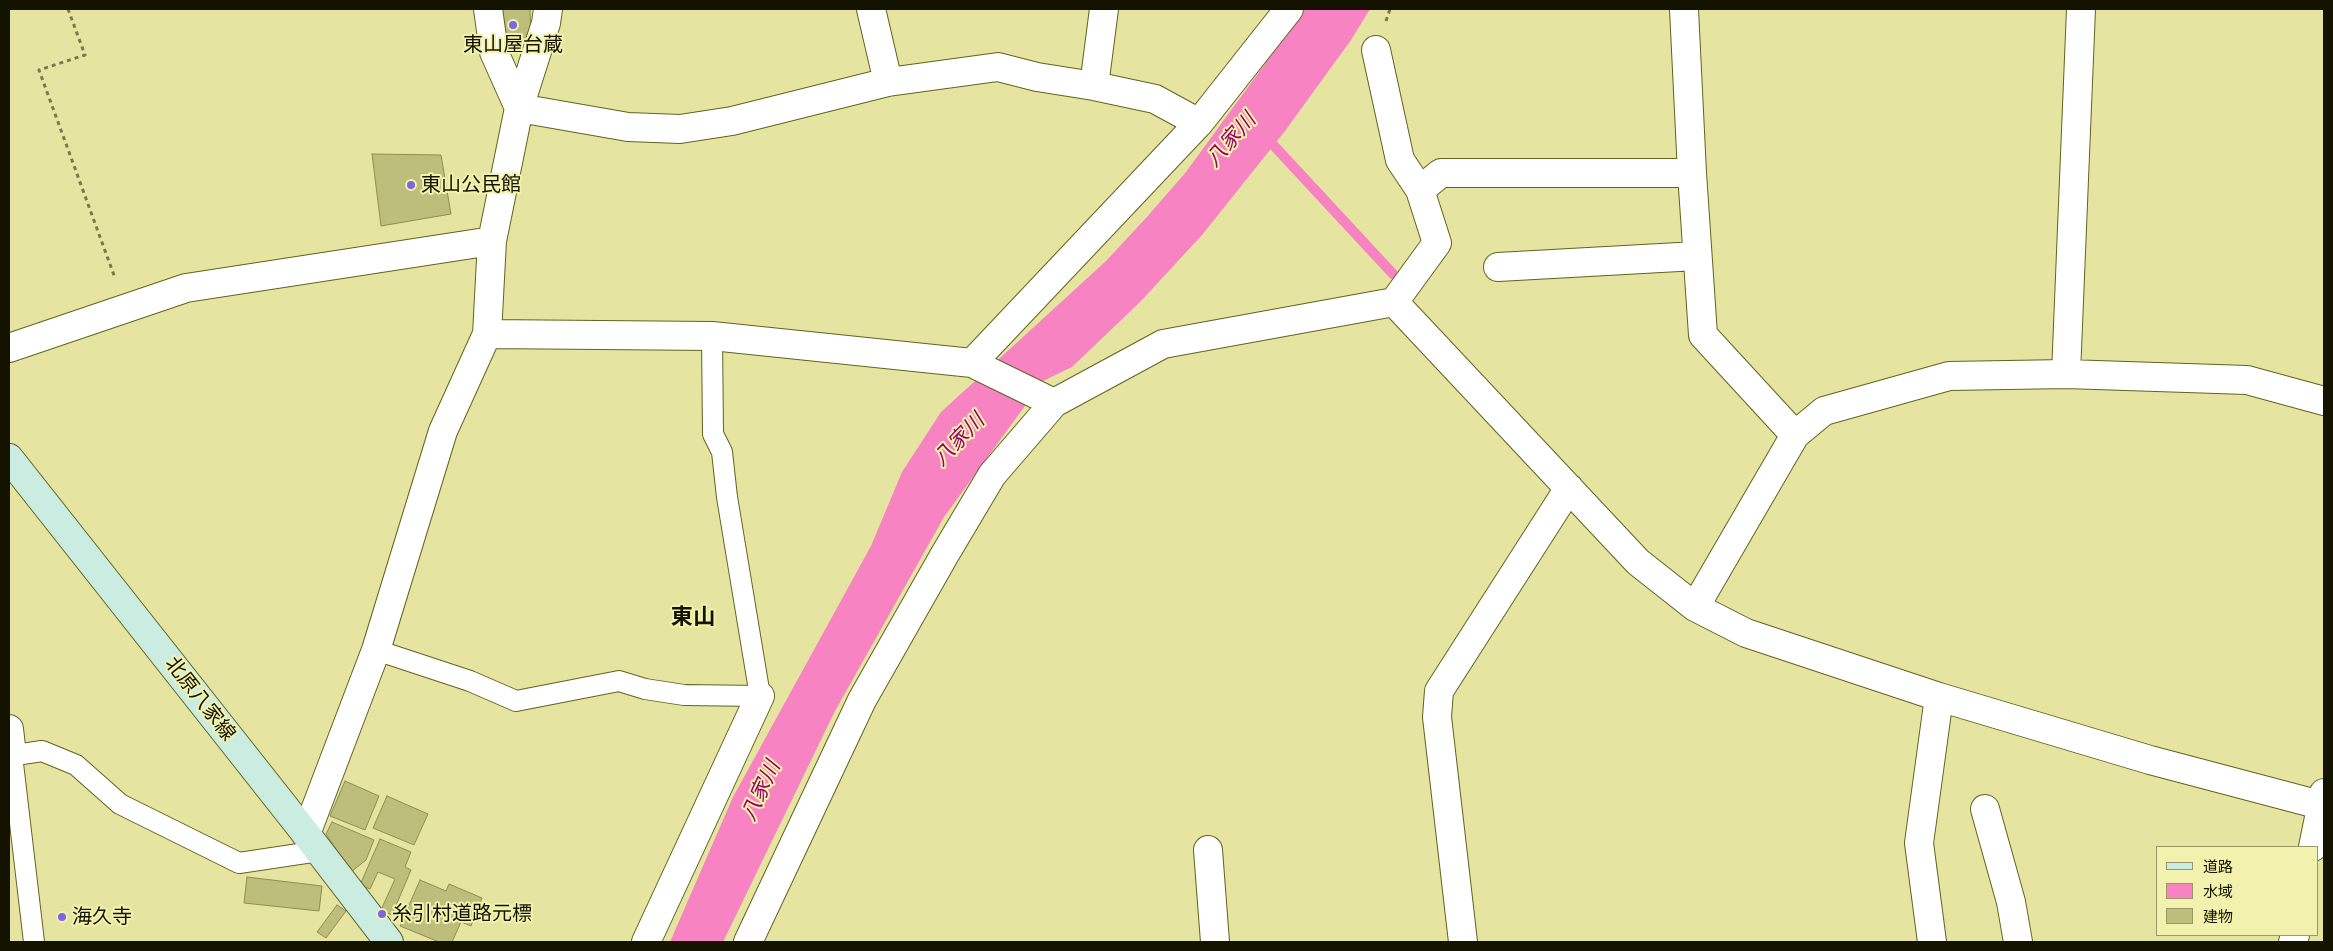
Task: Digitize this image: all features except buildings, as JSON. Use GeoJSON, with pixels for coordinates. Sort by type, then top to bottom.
{"type":"FeatureCollection","features":[{"type":"Feature","properties":{"kind":"main road","name":"北原八家線"},"geometry":{"type":"LineString","coordinates":[[9,458],[389,942]]}},
{"type":"Feature","properties":{"kind":"street"},"geometry":{"type":"LineString","coordinates":[[488,9],[494,52],[519,108]]}},
{"type":"Feature","properties":{"kind":"street"},"geometry":{"type":"LineString","coordinates":[[312,842],[376,650],[443,431],[487,334],[492,241],[519,108],[546,23],[548,9]]}},
{"type":"Feature","properties":{"kind":"street"},"geometry":{"type":"LineString","coordinates":[[871,9],[888,82]]}},
{"type":"Feature","properties":{"kind":"street"},"geometry":{"type":"LineString","coordinates":[[1094,86],[1104,9]]}},
{"type":"Feature","properties":{"kind":"street"},"geometry":{"type":"LineString","coordinates":[[972,363],[1199,123],[1289,9]]}},
{"type":"Feature","properties":{"kind":"street"},"geometry":{"type":"LineString","coordinates":[[1684,9],[1692,173],[1703,335],[1795,434]]}},
{"type":"Feature","properties":{"kind":"street"},"geometry":{"type":"LineString","coordinates":[[2066,374],[2081,9]]}},
{"type":"Feature","properties":{"kind":"street"},"geometry":{"type":"LineString","coordinates":[[748,942],[862,700],[992,475],[1054,403],[1163,344],[1394,302],[1437,243],[1420,190],[1400,160],[1376,50]]}},
{"type":"Feature","properties":{"kind":"street"},"geometry":{"type":"LineString","coordinates":[[519,108],[628,127],[680,130],[732,121],[888,82],[998,67],[1037,77],[1094,86],[1156,99],[1199,123]]}},
{"type":"Feature","properties":{"kind":"street"},"geometry":{"type":"LineString","coordinates":[[1420,190],[1441,173],[1692,173]]}},
{"type":"Feature","properties":{"kind":"street"},"geometry":{"type":"LineString","coordinates":[[9,348],[186,288],[492,241]]}},
{"type":"Feature","properties":{"kind":"street"},"geometry":{"type":"LineString","coordinates":[[1498,268],[1698,256]]}},
{"type":"Feature","properties":{"kind":"street"},"geometry":{"type":"LineString","coordinates":[[1394,302],[1638,562],[1695,607],[1746,633],[1939,697],[2150,760],[2323,801],[2313,846]]}},
{"type":"Feature","properties":{"kind":"street"},"geometry":{"type":"LineString","coordinates":[[487,334],[712,336],[972,363],[1054,403]]}},
{"type":"Feature","properties":{"kind":"street"},"geometry":{"type":"LineString","coordinates":[[1695,607],[1795,434],[1824,412],[1949,376],[2066,374],[2247,380],[2324,402]]}},
{"type":"Feature","properties":{"kind":"street"},"geometry":{"type":"LineString","coordinates":[[1463,942],[1437,717],[1439,690],[1569,488]]}},
{"type":"Feature","properties":{"kind":"street"},"geometry":{"type":"LineString","coordinates":[[646,942],[760,696]]}},
{"type":"Feature","properties":{"kind":"street"},"geometry":{"type":"LineString","coordinates":[[1932,942],[1919,844],[1939,697]]}},
{"type":"Feature","properties":{"kind":"street"},"geometry":{"type":"LineString","coordinates":[[9,729],[10,756]]}},
{"type":"Feature","properties":{"kind":"street"},"geometry":{"type":"LineString","coordinates":[[1985,809],[2011,902],[2018,942]]}},
{"type":"Feature","properties":{"kind":"street"},"geometry":{"type":"LineString","coordinates":[[1208,850],[1215,942]]}},
{"type":"Feature","properties":{"kind":"lane"},"geometry":{"type":"LineString","coordinates":[[376,650],[470,681],[516,701],[619,682],[646,690],[684,695],[760,696],[727,497],[722,452],[713,434],[712,336]]}},
{"type":"Feature","properties":{"kind":"lane"},"geometry":{"type":"LineString","coordinates":[[34,942],[10,756],[42,751],[76,765],[120,804],[239,862],[312,842]]}},
{"type":"Feature","properties":{"kind":"path"},"geometry":{"type":"LineString","coordinates":[[68,9],[85,55],[39,70],[127,308]]}},
{"type":"Feature","properties":{"kind":"water","name":"八家川"},"geometry":{"type":"Polygon","coordinates":[[[1305,9],[1370,9],[1351,40],[1285,131],[1202,235],[1140,302],[1072,367],[1043,381],[944,517],[835,711],[723,942],[670,942],[733,797],[871,546],[902,472],[941,412],[1106,261],[1146,218],[1186,172],[1305,9]]]}},
{"type":"Feature","properties":{"kind":"waterway","name":"八家川"},"geometry":{"type":"LineString","coordinates":[[1264,135],[1393,274]]}},
{"type":"Feature","properties":{"kind":"place","name":"東山屋台蔵"},"geometry":{"type":"Point","coordinates":[513,25]}},
{"type":"Feature","properties":{"kind":"place","name":"東山公民館"},"geometry":{"type":"Point","coordinates":[411,185]}},
{"type":"Feature","properties":{"kind":"place","name":"糸引村道路元標"},"geometry":{"type":"Point","coordinates":[382,914]}},
{"type":"Feature","properties":{"kind":"place","name":"海久寺"},"geometry":{"type":"Point","coordinates":[62,917]}},
{"type":"Feature","properties":{"kind":"district","name":"東山"},"geometry":{"type":"Point","coordinates":[693,617]}}]}
